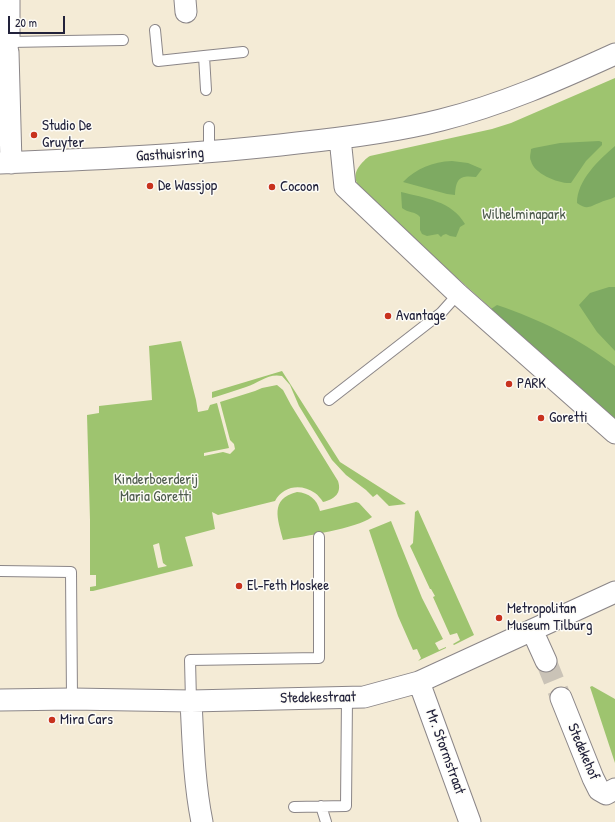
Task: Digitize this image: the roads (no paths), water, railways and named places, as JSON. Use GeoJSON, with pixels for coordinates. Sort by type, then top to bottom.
{"type":"FeatureCollection","features":[{"type":"Feature","properties":{"kind":"street"},"geometry":{"type":"LineString","coordinates":[[5,163],[9,0]]}},
{"type":"Feature","properties":{"kind":"street"},"geometry":{"type":"LineString","coordinates":[[615,54],[569,75],[514,97],[468,112],[398,129],[340,138],[345,187],[458,294],[615,433]]}},
{"type":"Feature","properties":{"kind":"street","name":"Gasthuisring"},"geometry":{"type":"LineString","coordinates":[[5,163],[161,156],[232,151],[340,138]]}},
{"type":"Feature","properties":{"kind":"street","name":"Stedekestraat"},"geometry":{"type":"LineString","coordinates":[[0,700],[191,700],[364,697],[419,682],[615,592]]}},
{"type":"Feature","properties":{"kind":"street"},"geometry":{"type":"LineString","coordinates":[[532,630],[546,661]]}},
{"type":"Feature","properties":{"kind":"street","name":"Mr. Stormstraat"},"geometry":{"type":"LineString","coordinates":[[419,682],[470,822]]}},
{"type":"Feature","properties":{"kind":"street","name":"Stedekehof"},"geometry":{"type":"LineString","coordinates":[[561,698],[599,790],[606,794],[615,789]]}},
{"type":"Feature","properties":{"kind":"street"},"geometry":{"type":"LineString","coordinates":[[191,700],[195,776],[202,822]]}},
{"type":"Feature","properties":{"kind":"lane"},"geometry":{"type":"LineString","coordinates":[[155,30],[158,61],[244,52]]}},
{"type":"Feature","properties":{"kind":"lane"},"geometry":{"type":"LineString","coordinates":[[9,47],[123,40]]}},
{"type":"Feature","properties":{"kind":"lane"},"geometry":{"type":"LineString","coordinates":[[204,56],[206,90]]}},
{"type":"Feature","properties":{"kind":"lane"},"geometry":{"type":"LineString","coordinates":[[209,127],[209,145]]}},
{"type":"Feature","properties":{"kind":"lane"},"geometry":{"type":"LineString","coordinates":[[329,400],[441,312],[458,294]]}},
{"type":"Feature","properties":{"kind":"lane"},"geometry":{"type":"LineString","coordinates":[[191,700],[190,660],[319,658],[319,537]]}},
{"type":"Feature","properties":{"kind":"lane"},"geometry":{"type":"LineString","coordinates":[[0,570],[71,572],[72,699]]}},
{"type":"Feature","properties":{"kind":"lane"},"geometry":{"type":"LineString","coordinates":[[294,807],[346,806],[347,698]]}},
{"type":"Feature","properties":{"kind":"lane"},"geometry":{"type":"LineString","coordinates":[[320,806],[326,822]]}},
{"type":"Feature","properties":{"kind":"tunnel"},"geometry":{"type":"LineString","coordinates":[[546,661],[561,698]]}},
{"type":"Feature","properties":{"kind":"place","name":"Studio De Gruyter"},"geometry":{"type":"Point","coordinates":[34,135]}},
{"type":"Feature","properties":{"kind":"place","name":"De Wassjop"},"geometry":{"type":"Point","coordinates":[150,186]}},
{"type":"Feature","properties":{"kind":"place","name":"Cocoon"},"geometry":{"type":"Point","coordinates":[272,187]}},
{"type":"Feature","properties":{"kind":"place","name":"Avantage"},"geometry":{"type":"Point","coordinates":[388,316]}},
{"type":"Feature","properties":{"kind":"place","name":"PARK"},"geometry":{"type":"Point","coordinates":[509,384]}},
{"type":"Feature","properties":{"kind":"place","name":"Goretti"},"geometry":{"type":"Point","coordinates":[541,418]}},
{"type":"Feature","properties":{"kind":"place","name":"El-Feth Moskee"},"geometry":{"type":"Point","coordinates":[239,586]}},
{"type":"Feature","properties":{"kind":"place","name":"Metropolitan Museum Tilburg"},"geometry":{"type":"Point","coordinates":[499,618]}},
{"type":"Feature","properties":{"kind":"place","name":"Mira Cars"},"geometry":{"type":"Point","coordinates":[52,720]}},
{"type":"Feature","properties":{"kind":"park label","name":"Wilhelminapark"},"geometry":{"type":"Point","coordinates":[524,215]}},
{"type":"Feature","properties":{"kind":"park label","name":"Kinderboerderij Maria Goretti"},"geometry":{"type":"Point","coordinates":[156,488]}}]}
